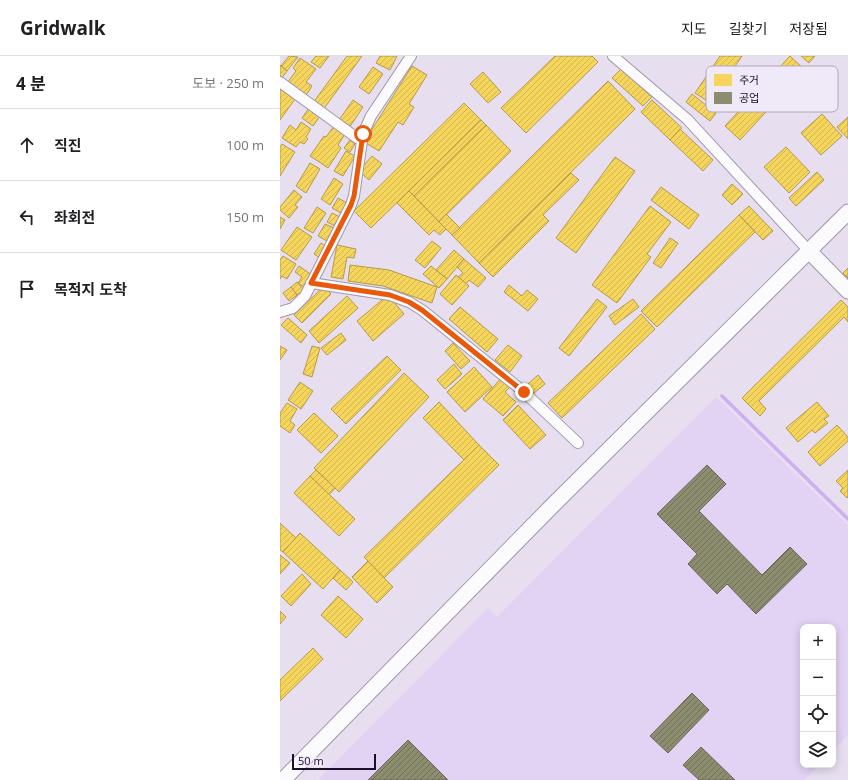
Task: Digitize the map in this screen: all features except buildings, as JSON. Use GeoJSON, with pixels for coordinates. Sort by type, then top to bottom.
{"type":"FeatureCollection","features":[{"type":"Feature","properties":{"kind":"main road"},"geometry":{"type":"LineString","coordinates":[[283,780],[558,501],[848,212]]}},
{"type":"Feature","properties":{"kind":"main road"},"geometry":{"type":"LineString","coordinates":[[809,251],[848,291]]}},
{"type":"Feature","properties":{"kind":"street"},"geometry":{"type":"LineString","coordinates":[[280,312],[293,308],[305,296],[351,205],[354,196],[363,134],[371,116],[411,56]]}},
{"type":"Feature","properties":{"kind":"street"},"geometry":{"type":"LineString","coordinates":[[613,56],[687,119],[809,251]]}},
{"type":"Feature","properties":{"kind":"street"},"geometry":{"type":"LineString","coordinates":[[280,82],[357,138],[363,134]]}},
{"type":"Feature","properties":{"kind":"street"},"geometry":{"type":"LineString","coordinates":[[311,283],[390,295],[409,302],[422,310],[524,392],[578,443]]}},
{"type":"Feature","properties":{"kind":"shaded area"},"geometry":{"type":"Polygon","coordinates":[[[716,397],[848,525],[848,735],[836,748],[836,624],[800,624],[800,768],[816,768],[805,780],[318,780],[488,608],[497,617],[716,397]]]}},
{"type":"Feature","properties":{"kind":"waterway"},"geometry":{"type":"LineString","coordinates":[[722,396],[848,519]]}},
{"type":"Feature","properties":{"kind":"route"},"geometry":{"type":"LineString","coordinates":[[363,134],[354,196],[351,205],[311,283],[390,295],[409,302],[422,310],[524,392]]}}]}
